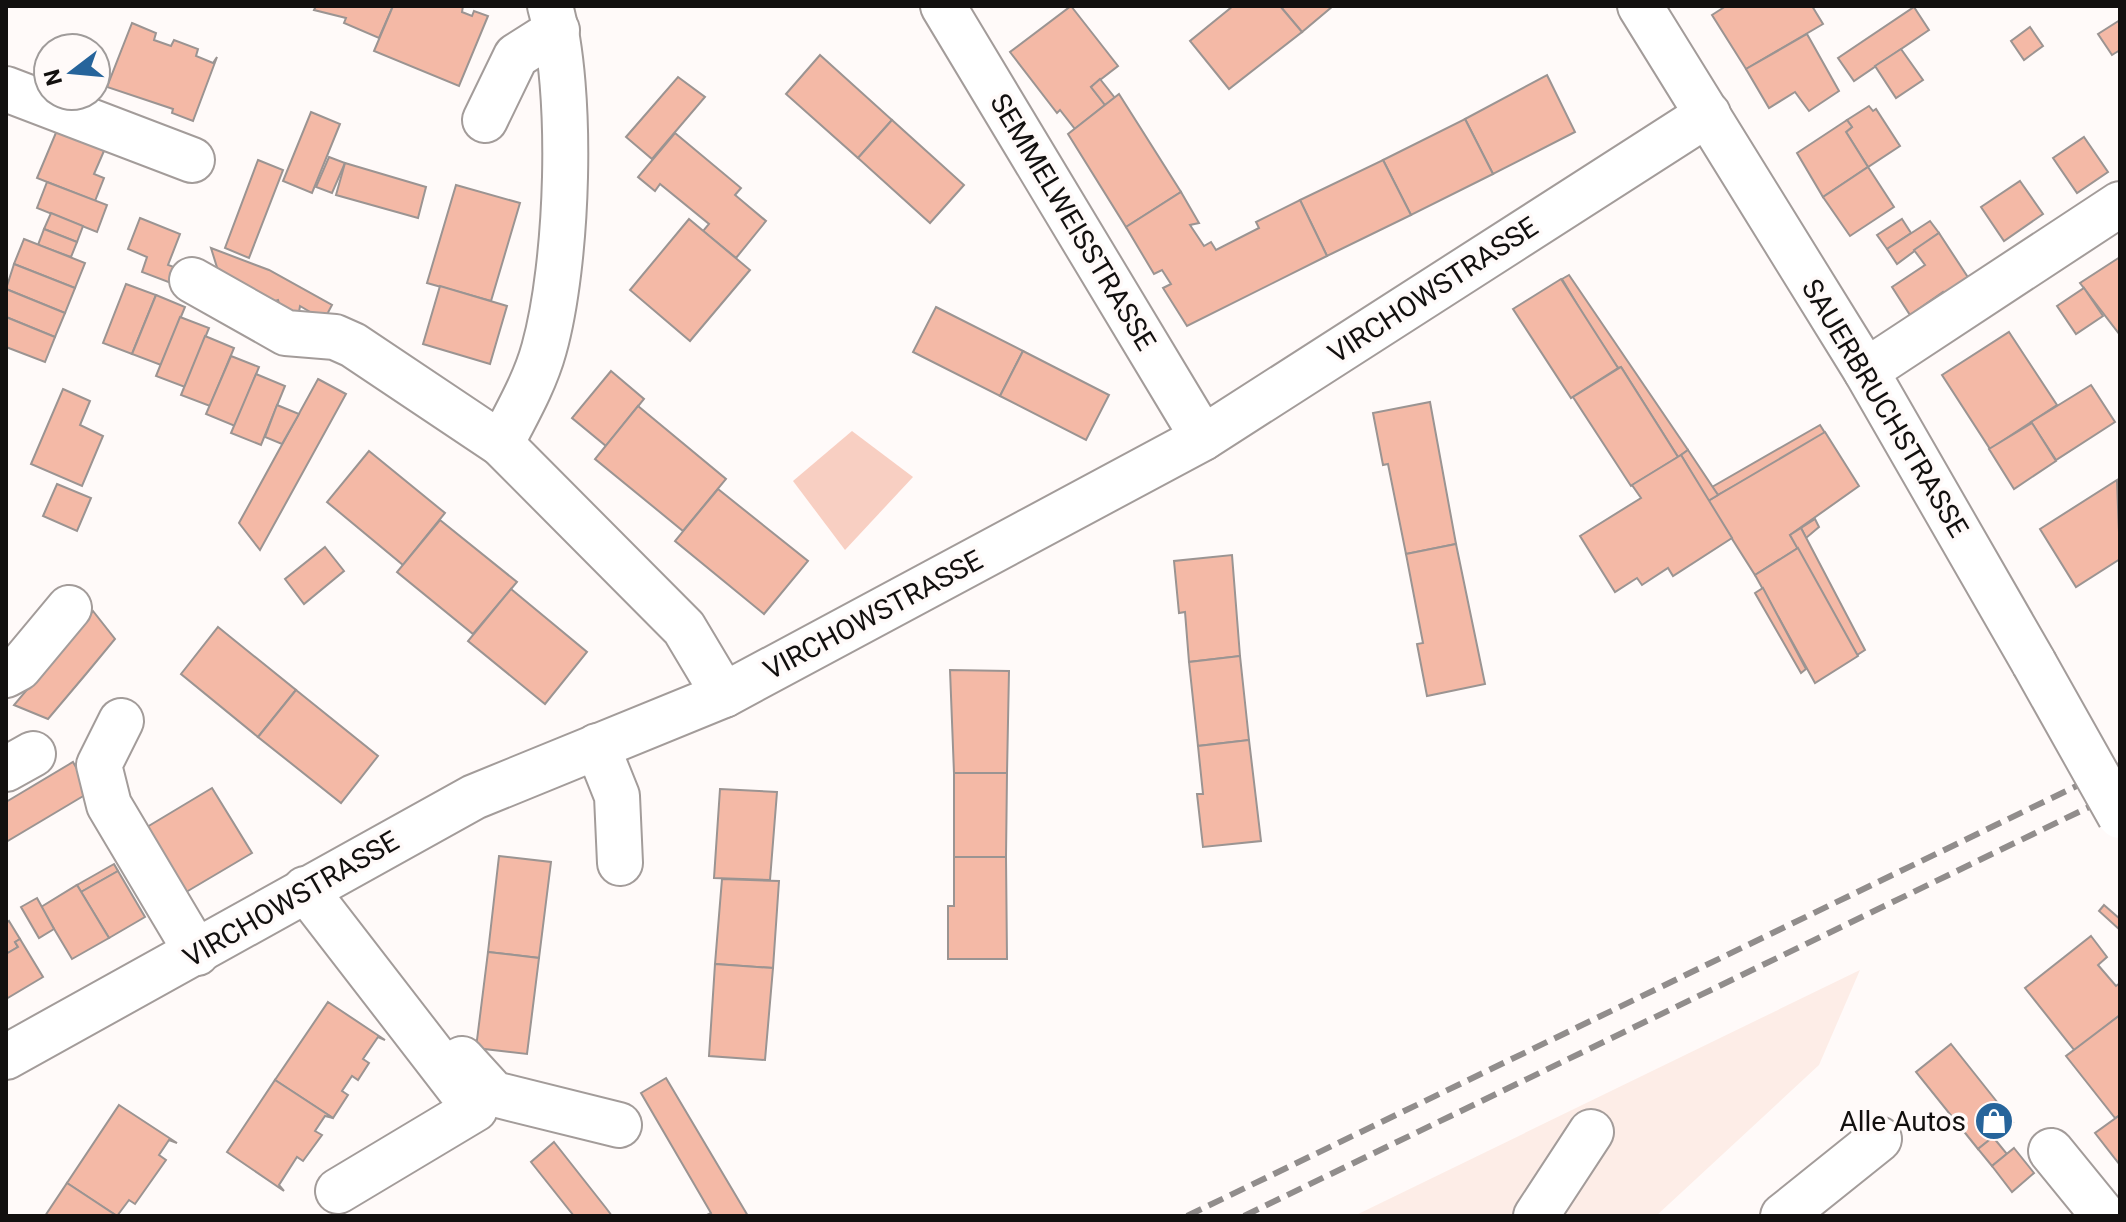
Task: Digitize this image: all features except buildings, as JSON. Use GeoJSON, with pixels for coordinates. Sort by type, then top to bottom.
{"type":"FeatureCollection","features":[{"type":"Feature","properties":{"kind":"street","name":"SEMMELWEISSTRASSE"},"geometry":{"type":"LineString","coordinates":[[943,6],[1203,438]]}},
{"type":"Feature","properties":{"kind":"street","name":"SAUERBRUCHSTRASSE"},"geometry":{"type":"LineString","coordinates":[[1640,6],[1866,371],[2120,816]]}},
{"type":"Feature","properties":{"kind":"street"},"geometry":{"type":"LineString","coordinates":[[485,120],[516,56],[554,18]]}},
{"type":"Feature","properties":{"kind":"street"},"geometry":{"type":"LineString","coordinates":[[501,444],[527,396],[544,348],[558,271],[565,163],[554,18]]}},
{"type":"Feature","properties":{"kind":"street"},"geometry":{"type":"LineString","coordinates":[[6,89],[192,160]]}},
{"type":"Feature","properties":{"kind":"street","name":"VIRCHOWSTRASSE"},"geometry":{"type":"LineString","coordinates":[[6,1057],[474,797],[724,695],[1203,438],[1708,114]]}},
{"type":"Feature","properties":{"kind":"street"},"geometry":{"type":"LineString","coordinates":[[1866,371],[2120,204]]}},
{"type":"Feature","properties":{"kind":"street"},"geometry":{"type":"LineString","coordinates":[[192,280],[286,333],[335,337],[353,345],[501,444],[684,628],[724,695]]}},
{"type":"Feature","properties":{"kind":"street"},"geometry":{"type":"LineString","coordinates":[[6,675],[19,668],[69,608]]}},
{"type":"Feature","properties":{"kind":"street"},"geometry":{"type":"LineString","coordinates":[[121,721],[99,765],[109,805],[197,953]]}},
{"type":"Feature","properties":{"kind":"street"},"geometry":{"type":"LineString","coordinates":[[597,746],[617,796],[620,863]]}},
{"type":"Feature","properties":{"kind":"street"},"geometry":{"type":"LineString","coordinates":[[319,881],[494,1094],[619,1125]]}},
{"type":"Feature","properties":{"kind":"street"},"geometry":{"type":"LineString","coordinates":[[319,881],[475,1109],[338,1191]]}},
{"type":"Feature","properties":{"kind":"street"},"geometry":{"type":"LineString","coordinates":[[1536,1216],[1591,1132]]}},
{"type":"Feature","properties":{"kind":"street"},"geometry":{"type":"LineString","coordinates":[[1783,1216],[1879,1139]]}},
{"type":"Feature","properties":{"kind":"street"},"geometry":{"type":"LineString","coordinates":[[2051,1151],[2104,1216]]}},
{"type":"Feature","properties":{"kind":"shaded area"},"geometry":{"type":"Polygon","coordinates":[[[852,431],[913,477],[845,550],[793,481],[852,431]]]}},
{"type":"Feature","properties":{"kind":"shaded area"},"geometry":{"type":"Polygon","coordinates":[[[1860,970],[1819,1065],[1656,1216],[1354,1216],[1860,970]]]}},
{"type":"Feature","properties":{"kind":"railway"},"geometry":{"type":"LineString","coordinates":[[1187,1216],[2120,765]]}},
{"type":"Feature","properties":{"kind":"railway"},"geometry":{"type":"LineString","coordinates":[[1244,1216],[2120,792]]}},
{"type":"Feature","properties":{"kind":"place","name":"Alle Autos"},"geometry":{"type":"Point","coordinates":[1994,1121]}}]}
